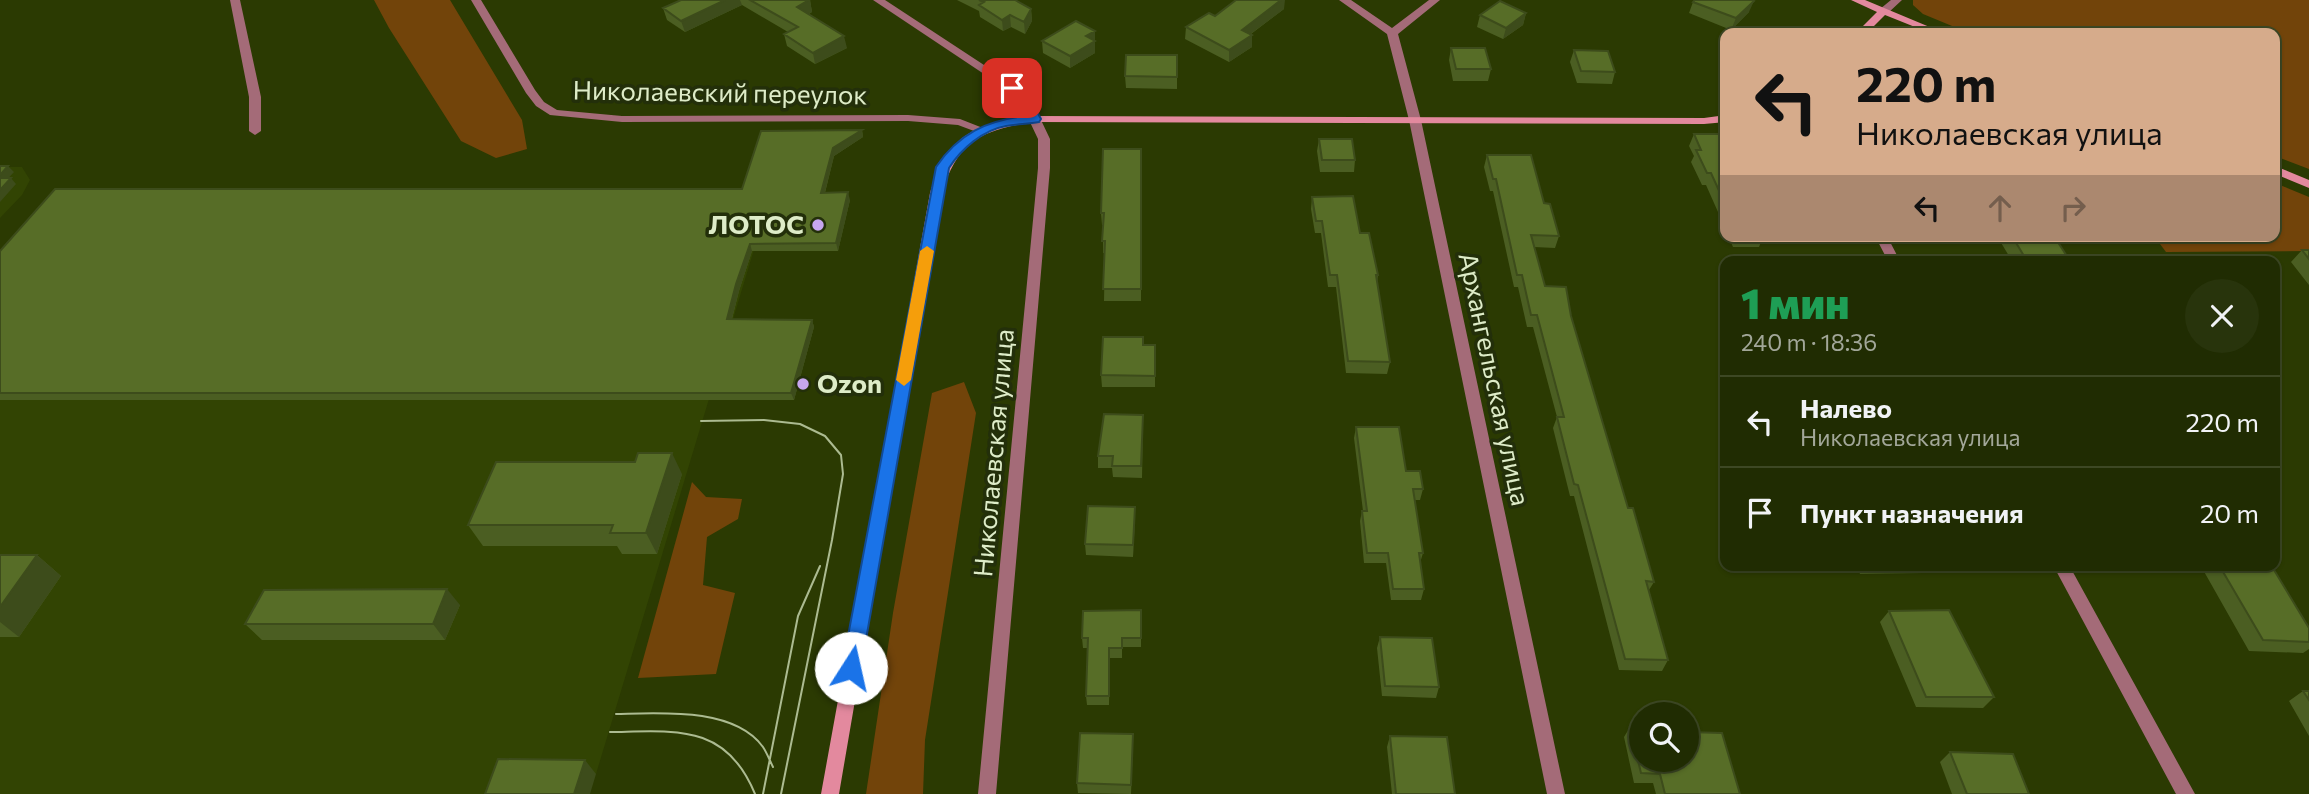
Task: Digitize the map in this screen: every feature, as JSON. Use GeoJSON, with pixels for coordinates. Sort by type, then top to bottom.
{"type":"FeatureCollection","features":[{"type":"Feature","properties":{"kind":"main road"},"geometry":{"type":"LineString","coordinates":[[1856,0],[1926,28]]}},
{"type":"Feature","properties":{"kind":"main road"},"geometry":{"type":"LineString","coordinates":[[1866,28],[1884,11]]}},
{"type":"Feature","properties":{"kind":"main road"},"geometry":{"type":"LineString","coordinates":[[830,794],[936,193],[942,167],[953,152],[982,130],[1001,122],[1034,119],[1704,121],[1720,119]]}},
{"type":"Feature","properties":{"kind":"main road"},"geometry":{"type":"LineString","coordinates":[[2280,172],[2309,184]]}},
{"type":"Feature","properties":{"kind":"street"},"geometry":{"type":"LineString","coordinates":[[235,0],[255,97],[255,131]]}},
{"type":"Feature","properties":{"kind":"street","name":"Николаевский переулок"},"geometry":{"type":"LineString","coordinates":[[476,0],[530,91],[540,104],[554,113],[622,119],[908,118],[960,122],[982,130]]}},
{"type":"Feature","properties":{"kind":"street","name":"Николаевская улица"},"geometry":{"type":"LineString","coordinates":[[878,0],[1012,88],[1025,99],[1044,139],[1045,168],[987,794]]}},
{"type":"Feature","properties":{"kind":"street"},"geometry":{"type":"LineString","coordinates":[[1344,0],[1392,33],[1435,0]]}},
{"type":"Feature","properties":{"kind":"street"},"geometry":{"type":"LineString","coordinates":[[1884,11],[1897,0]]}},
{"type":"Feature","properties":{"kind":"street","name":"Архангельская улица"},"geometry":{"type":"LineString","coordinates":[[1392,33],[1415,120],[1556,794]]}},
{"type":"Feature","properties":{"kind":"street"},"geometry":{"type":"LineString","coordinates":[[2064,571],[2186,794]]}},
{"type":"Feature","properties":{"kind":"shaded area"},"geometry":{"type":"Polygon","coordinates":[[[374,0],[450,0],[522,120],[527,149],[496,158],[461,141],[374,0]]]}},
{"type":"Feature","properties":{"kind":"shaded area"},"geometry":{"type":"Polygon","coordinates":[[[1913,0],[2309,0],[2309,169],[2280,158],[2280,28],[1957,28],[1923,14],[1913,5],[1913,0]]]}},
{"type":"Feature","properties":{"kind":"shaded area"},"geometry":{"type":"Polygon","coordinates":[[[0,167],[22,167],[30,180],[22,195],[0,218],[0,167]]]}},
{"type":"Feature","properties":{"kind":"shaded area"},"geometry":{"type":"Polygon","coordinates":[[[2280,185],[2309,197],[2309,251],[2166,252],[2158,242],[2280,242],[2280,185]]]}},
{"type":"Feature","properties":{"kind":"shaded area"},"geometry":{"type":"Polygon","coordinates":[[[771,193],[596,774],[511,773],[503,794],[0,794],[0,258],[771,193]]]}},
{"type":"Feature","properties":{"kind":"shaded area"},"geometry":{"type":"Polygon","coordinates":[[[964,382],[976,413],[925,740],[923,794],[866,794],[893,613],[932,393],[964,382]]]}},
{"type":"Feature","properties":{"kind":"shaded area"},"geometry":{"type":"Polygon","coordinates":[[[692,482],[706,497],[742,499],[738,519],[707,537],[703,585],[735,593],[716,674],[638,678],[692,482]]]}},
{"type":"Feature","properties":{"kind":"building"},"geometry":{"type":"Polygon","coordinates":[[[681,0],[725,0],[681,21],[663,8],[681,0]]]}},
{"type":"Feature","properties":{"kind":"building"},"geometry":{"type":"Polygon","coordinates":[[[750,0],[809,0],[797,7],[844,36],[813,53],[784,34],[798,27],[750,0]]]}},
{"type":"Feature","properties":{"kind":"building"},"geometry":{"type":"Polygon","coordinates":[[[979,0],[1015,0],[1031,9],[1024,22],[1010,15],[1002,20],[979,5],[984,2],[979,0]]]}},
{"type":"Feature","properties":{"kind":"building"},"geometry":{"type":"Polygon","coordinates":[[[1236,0],[1281,0],[1242,30],[1252,35],[1229,50],[1186,27],[1209,13],[1215,16],[1236,0]]]}},
{"type":"Feature","properties":{"kind":"building"},"geometry":{"type":"Polygon","coordinates":[[[1500,1],[1526,13],[1506,28],[1480,15],[1500,1]]]}},
{"type":"Feature","properties":{"kind":"building"},"geometry":{"type":"Polygon","coordinates":[[[1754,1],[1736,18],[1693,2],[1754,1]]]}},
{"type":"Feature","properties":{"kind":"building"},"geometry":{"type":"Polygon","coordinates":[[[1076,21],[1095,31],[1086,36],[1095,41],[1070,56],[1042,41],[1076,21]]]}},
{"type":"Feature","properties":{"kind":"building"},"geometry":{"type":"Polygon","coordinates":[[[1451,48],[1485,48],[1491,69],[1456,69],[1451,48]]]}},
{"type":"Feature","properties":{"kind":"building"},"geometry":{"type":"Polygon","coordinates":[[[1574,50],[1608,51],[1615,72],[1581,71],[1574,50]]]}},
{"type":"Feature","properties":{"kind":"building"},"geometry":{"type":"Polygon","coordinates":[[[1126,55],[1177,55],[1177,77],[1125,76],[1126,55]]]}},
{"type":"Feature","properties":{"kind":"building"},"geometry":{"type":"Polygon","coordinates":[[[862,130],[833,148],[821,193],[848,192],[836,243],[750,244],[736,284],[727,319],[812,320],[791,393],[0,393],[0,251],[55,189],[742,189],[761,131],[862,130]]]}},
{"type":"Feature","properties":{"kind":"building"},"geometry":{"type":"Polygon","coordinates":[[[1694,134],[1720,134],[1720,193],[1696,150],[1701,150],[1694,134]]]}},
{"type":"Feature","properties":{"kind":"building"},"geometry":{"type":"Polygon","coordinates":[[[1319,139],[1352,139],[1355,160],[1322,160],[1319,139]]]}},
{"type":"Feature","properties":{"kind":"building"},"geometry":{"type":"Polygon","coordinates":[[[1103,149],[1141,149],[1141,289],[1103,289],[1103,149]]]}},
{"type":"Feature","properties":{"kind":"building"},"geometry":{"type":"Polygon","coordinates":[[[1487,155],[1531,155],[1544,203],[1550,204],[1559,236],[1531,235],[1545,286],[1566,287],[1571,316],[1628,508],[1633,508],[1654,582],[1646,581],[1668,660],[1625,659],[1578,485],[1574,484],[1557,417],[1564,417],[1537,315],[1531,315],[1522,275],[1517,275],[1496,179],[1493,179],[1487,155]]]}},
{"type":"Feature","properties":{"kind":"building"},"geometry":{"type":"Polygon","coordinates":[[[0,166],[8,166],[0,175],[0,166]]]}},
{"type":"Feature","properties":{"kind":"building"},"geometry":{"type":"Polygon","coordinates":[[[0,178],[11,178],[0,190],[0,178]]]}},
{"type":"Feature","properties":{"kind":"building"},"geometry":{"type":"Polygon","coordinates":[[[1353,196],[1360,233],[1369,233],[1378,275],[1390,362],[1348,361],[1337,275],[1330,275],[1322,221],[1316,221],[1312,197],[1353,196]]]}},
{"type":"Feature","properties":{"kind":"building"},"geometry":{"type":"Polygon","coordinates":[[[2016,242],[2058,242],[2067,256],[2024,256],[2016,242]]]}},
{"type":"Feature","properties":{"kind":"building"},"geometry":{"type":"Polygon","coordinates":[[[2302,250],[2309,250],[2309,259],[2302,250]]]}},
{"type":"Feature","properties":{"kind":"building"},"geometry":{"type":"Polygon","coordinates":[[[1103,337],[1143,337],[1143,345],[1155,345],[1155,376],[1101,375],[1103,337]]]}},
{"type":"Feature","properties":{"kind":"building"},"geometry":{"type":"Polygon","coordinates":[[[1104,414],[1143,415],[1141,466],[1112,466],[1113,456],[1098,456],[1104,414]]]}},
{"type":"Feature","properties":{"kind":"building"},"geometry":{"type":"Polygon","coordinates":[[[1356,427],[1399,427],[1406,471],[1420,471],[1423,489],[1413,489],[1423,553],[1419,553],[1424,589],[1393,589],[1388,553],[1367,553],[1362,511],[1367,511],[1356,427]]]}},
{"type":"Feature","properties":{"kind":"building"},"geometry":{"type":"Polygon","coordinates":[[[638,453],[672,453],[646,533],[610,533],[613,525],[468,525],[496,462],[635,462],[638,453]]]}},
{"type":"Feature","properties":{"kind":"building"},"geometry":{"type":"Polygon","coordinates":[[[1088,506],[1135,507],[1133,545],[1085,544],[1088,506]]]}},
{"type":"Feature","properties":{"kind":"building"},"geometry":{"type":"Polygon","coordinates":[[[0,555],[37,555],[0,607],[0,555]]]}},
{"type":"Feature","properties":{"kind":"building"},"geometry":{"type":"Polygon","coordinates":[[[2223,571],[2275,571],[2309,628],[2309,642],[2263,640],[2223,571]]]}},
{"type":"Feature","properties":{"kind":"building"},"geometry":{"type":"Polygon","coordinates":[[[447,589],[433,624],[245,624],[264,590],[447,589]]]}},
{"type":"Feature","properties":{"kind":"building"},"geometry":{"type":"Polygon","coordinates":[[[1141,610],[1141,638],[1122,638],[1122,648],[1109,648],[1109,696],[1086,696],[1088,638],[1082,638],[1083,611],[1141,610]]]}},
{"type":"Feature","properties":{"kind":"building"},"geometry":{"type":"Polygon","coordinates":[[[1949,610],[1994,697],[1926,697],[1889,611],[1949,610]]]}},
{"type":"Feature","properties":{"kind":"building"},"geometry":{"type":"Polygon","coordinates":[[[1380,637],[1432,638],[1439,687],[1385,686],[1380,637]]]}},
{"type":"Feature","properties":{"kind":"building"},"geometry":{"type":"Polygon","coordinates":[[[1699,732],[1722,733],[1740,794],[1665,794],[1660,774],[1641,773],[1699,772],[1699,732]]]}},
{"type":"Feature","properties":{"kind":"building"},"geometry":{"type":"Polygon","coordinates":[[[1080,733],[1133,734],[1131,785],[1077,783],[1080,733]]]}},
{"type":"Feature","properties":{"kind":"building"},"geometry":{"type":"Polygon","coordinates":[[[1390,736],[1447,737],[1455,794],[1396,794],[1390,736]]]}},
{"type":"Feature","properties":{"kind":"building"},"geometry":{"type":"Polygon","coordinates":[[[1950,752],[2013,754],[2029,794],[1967,794],[1950,752]]]}},
{"type":"Feature","properties":{"kind":"building"},"geometry":{"type":"Polygon","coordinates":[[[498,759],[585,760],[574,794],[485,794],[498,759]]]}},
{"type":"Feature","properties":{"kind":"tram line"},"geometry":{"type":"LineString","coordinates":[[701,421],[764,420],[800,424],[825,436],[841,455],[843,474],[832,540],[781,794]]}},
{"type":"Feature","properties":{"kind":"tram line"},"geometry":{"type":"LineString","coordinates":[[770,760],[798,616],[820,566]]}},
{"type":"Feature","properties":{"kind":"tram line"},"geometry":{"type":"LineString","coordinates":[[616,714],[674,713],[715,719],[750,734],[763,747],[770,760]]}},
{"type":"Feature","properties":{"kind":"tram line"},"geometry":{"type":"LineString","coordinates":[[610,732],[677,732],[714,743],[729,754],[743,771],[755,794]]}},
{"type":"Feature","properties":{"kind":"tram line"},"geometry":{"type":"LineString","coordinates":[[763,794],[770,760]]}},
{"type":"Feature","properties":{"kind":"tram line"},"geometry":{"type":"LineString","coordinates":[[770,760],[773,767]]}},
{"type":"Feature","properties":{"kind":"slow traffic"},"geometry":{"type":"LineString","coordinates":[[904,380],[927,251]]}},
{"type":"Feature","properties":{"kind":"place","name":"ЛОТОС"},"geometry":{"type":"Point","coordinates":[818,225]}},
{"type":"Feature","properties":{"kind":"place","name":"Ozon"},"geometry":{"type":"Point","coordinates":[803,384]}},
{"type":"Feature","properties":{"kind":"route"},"geometry":{"type":"LineString","coordinates":[[851,668],[942,167],[953,152],[982,130],[1001,122],[1034,119],[1025,99],[1012,88]]}}]}
